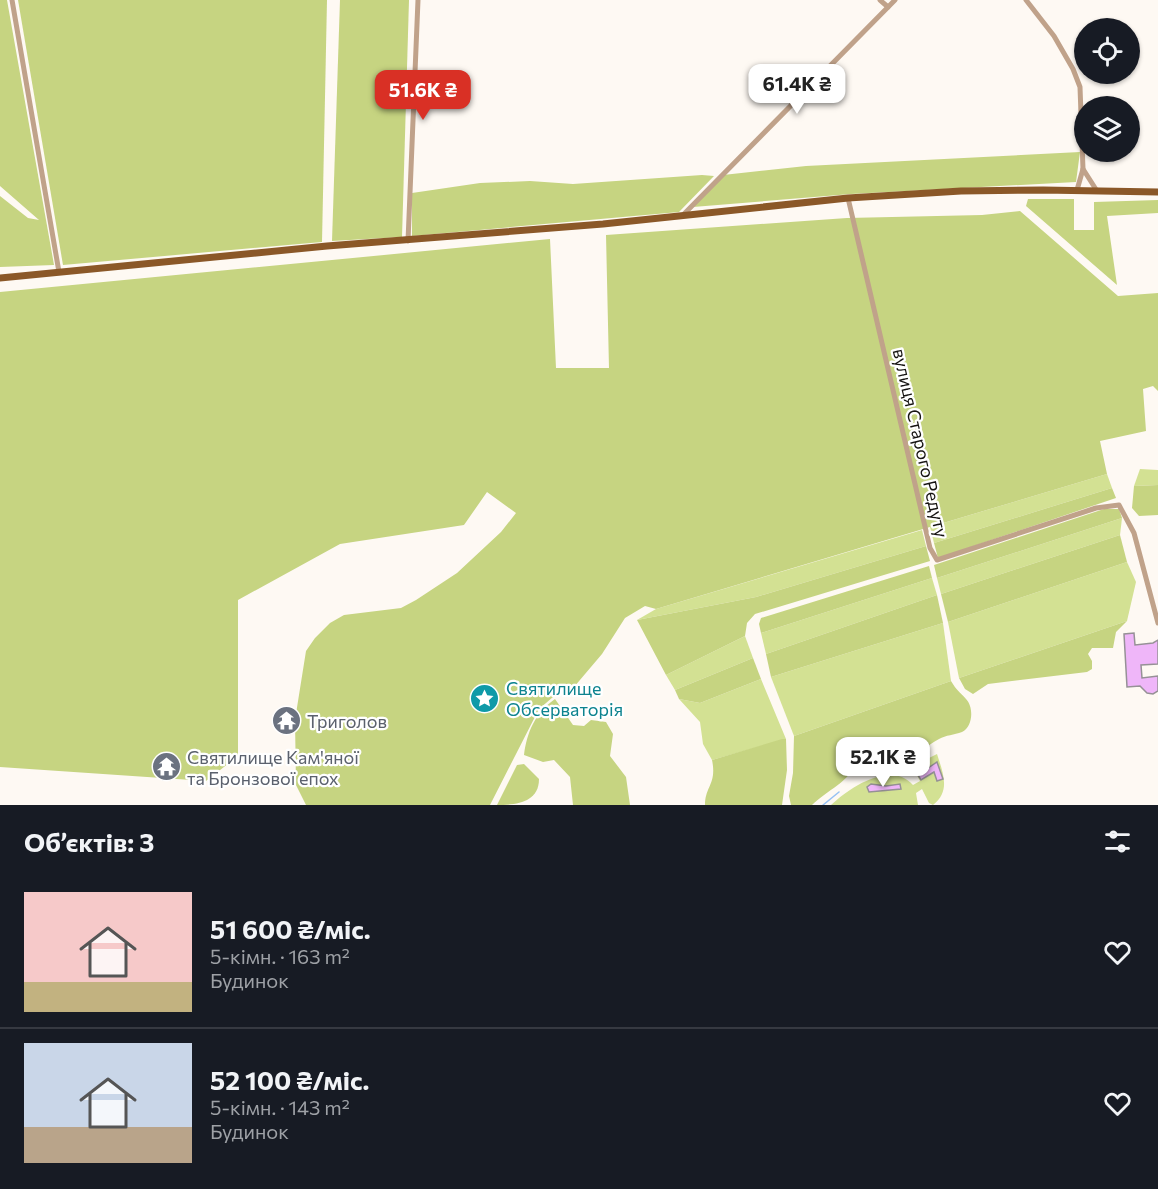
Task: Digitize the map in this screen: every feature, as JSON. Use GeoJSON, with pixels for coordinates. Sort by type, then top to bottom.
{"type":"FeatureCollection","features":[{"type":"Feature","properties":{"kind":"main road"},"geometry":{"type":"LineString","coordinates":[[0,278],[848,198],[961,191],[1158,192]]}},
{"type":"Feature","properties":{"kind":"street"},"geometry":{"type":"LineString","coordinates":[[12,0],[59,272]]}},
{"type":"Feature","properties":{"kind":"street"},"geometry":{"type":"LineString","coordinates":[[408,240],[418,0]]}},
{"type":"Feature","properties":{"kind":"street"},"geometry":{"type":"LineString","coordinates":[[880,0],[888,7]]}},
{"type":"Feature","properties":{"kind":"street"},"geometry":{"type":"LineString","coordinates":[[683,215],[895,0]]}},
{"type":"Feature","properties":{"kind":"street"},"geometry":{"type":"LineString","coordinates":[[1026,0],[1054,36],[1073,69],[1080,87],[1083,168],[1077,190]]}},
{"type":"Feature","properties":{"kind":"street"},"geometry":{"type":"LineString","coordinates":[[1083,168],[1097,191]]}},
{"type":"Feature","properties":{"kind":"street","name":"вулиця Старого Редуту"},"geometry":{"type":"LineString","coordinates":[[848,198],[930,548],[937,560],[1096,508],[1119,506],[1134,533],[1158,623]]}},
{"type":"Feature","properties":{"kind":"green space"},"geometry":{"type":"Polygon","coordinates":[[[0,0],[7,0],[54,265],[0,267],[0,196],[28,218],[39,220],[0,186],[0,0]]]}},
{"type":"Feature","properties":{"kind":"green space"},"geometry":{"type":"Polygon","coordinates":[[[18,0],[327,0],[322,242],[63,265],[18,0]]]}},
{"type":"Feature","properties":{"kind":"green space"},"geometry":{"type":"Polygon","coordinates":[[[340,0],[409,0],[402,237],[332,241],[340,0]]]}},
{"type":"Feature","properties":{"kind":"green space"},"geometry":{"type":"Polygon","coordinates":[[[1074,152],[1074,162],[1079,162],[1076,182],[851,194],[693,207],[723,175],[806,166],[1074,152]]]}},
{"type":"Feature","properties":{"kind":"green space"},"geometry":{"type":"Polygon","coordinates":[[[714,176],[679,212],[412,236],[412,193],[480,183],[530,181],[573,184],[714,176]]]}},
{"type":"Feature","properties":{"kind":"green space"},"geometry":{"type":"Polygon","coordinates":[[[1028,199],[1074,199],[1074,230],[1094,230],[1094,202],[1158,200],[1158,213],[1107,216],[1117,285],[1026,206],[1028,199]]]}},
{"type":"Feature","properties":{"kind":"green space"},"geometry":{"type":"Polygon","coordinates":[[[1020,211],[1118,296],[1158,293],[1158,391],[1153,386],[1143,389],[1146,431],[1100,441],[1107,474],[656,609],[645,606],[625,618],[602,654],[574,687],[553,697],[539,709],[490,805],[306,805],[296,785],[295,720],[306,651],[315,638],[330,623],[344,615],[401,608],[457,573],[501,532],[516,513],[487,492],[464,525],[340,544],[238,600],[238,756],[206,781],[0,767],[0,292],[550,239],[556,368],[609,368],[606,235],[847,218],[982,215],[1020,211]]]}},
{"type":"Feature","properties":{"kind":"green space"},"geometry":{"type":"Polygon","coordinates":[[[1140,469],[1158,470],[1158,485],[1134,486],[1140,469]]]}},
{"type":"Feature","properties":{"kind":"green space"},"geometry":{"type":"Polygon","coordinates":[[[1107,474],[1112,488],[934,543],[930,527],[1107,474]]]}},
{"type":"Feature","properties":{"kind":"green space"},"geometry":{"type":"Polygon","coordinates":[[[1158,485],[1158,515],[1139,516],[1132,508],[1134,486],[1158,485]]]}},
{"type":"Feature","properties":{"kind":"green space"},"geometry":{"type":"Polygon","coordinates":[[[1112,488],[1116,498],[938,558],[934,543],[1112,488]]]}},
{"type":"Feature","properties":{"kind":"green space"},"geometry":{"type":"Polygon","coordinates":[[[1104,509],[1119,509],[1122,518],[937,578],[934,565],[1104,509]]]}},
{"type":"Feature","properties":{"kind":"green space"},"geometry":{"type":"Polygon","coordinates":[[[1122,518],[1120,535],[941,594],[937,578],[1122,518]]]}},
{"type":"Feature","properties":{"kind":"green space"},"geometry":{"type":"Polygon","coordinates":[[[922,530],[926,546],[756,597],[637,620],[656,609],[922,530]]]}},
{"type":"Feature","properties":{"kind":"green space"},"geometry":{"type":"Polygon","coordinates":[[[1120,535],[1127,562],[948,622],[941,594],[1120,535]]]}},
{"type":"Feature","properties":{"kind":"green space"},"geometry":{"type":"Polygon","coordinates":[[[926,546],[930,561],[755,614],[747,623],[745,636],[666,675],[637,620],[756,597],[926,546]]]}},
{"type":"Feature","properties":{"kind":"green space"},"geometry":{"type":"Polygon","coordinates":[[[1127,562],[1136,582],[1127,621],[959,678],[948,622],[1127,562]]]}},
{"type":"Feature","properties":{"kind":"green space"},"geometry":{"type":"Polygon","coordinates":[[[929,566],[932,578],[761,633],[759,624],[761,618],[929,566]]]}},
{"type":"Feature","properties":{"kind":"green space"},"geometry":{"type":"Polygon","coordinates":[[[932,578],[937,595],[766,654],[761,633],[932,578]]]}},
{"type":"Feature","properties":{"kind":"green space"},"geometry":{"type":"Polygon","coordinates":[[[937,595],[943,623],[771,677],[766,654],[937,595]]]}},
{"type":"Feature","properties":{"kind":"green space"},"geometry":{"type":"Polygon","coordinates":[[[1127,621],[1116,632],[1113,648],[1092,648],[1088,654],[1092,661],[1092,669],[1087,672],[988,684],[973,694],[965,689],[959,678],[1127,621]]]}},
{"type":"Feature","properties":{"kind":"green space"},"geometry":{"type":"Polygon","coordinates":[[[943,623],[951,681],[794,736],[771,677],[943,623]]]}},
{"type":"Feature","properties":{"kind":"green space"},"geometry":{"type":"Polygon","coordinates":[[[745,636],[753,658],[675,690],[666,675],[745,636]]]}},
{"type":"Feature","properties":{"kind":"green space"},"geometry":{"type":"Polygon","coordinates":[[[753,658],[761,679],[700,703],[679,699],[675,690],[753,658]]]}},
{"type":"Feature","properties":{"kind":"green space"},"geometry":{"type":"Polygon","coordinates":[[[761,679],[786,739],[712,760],[703,744],[700,722],[679,699],[700,703],[761,679]]]}},
{"type":"Feature","properties":{"kind":"green space"},"geometry":{"type":"Polygon","coordinates":[[[951,681],[969,703],[971,717],[966,729],[942,738],[902,760],[901,749],[897,745],[885,746],[875,756],[862,754],[857,758],[846,778],[812,805],[791,805],[789,796],[793,773],[794,736],[951,681]]]}},
{"type":"Feature","properties":{"kind":"green space"},"geometry":{"type":"Polygon","coordinates":[[[555,699],[573,725],[584,726],[591,720],[606,722],[613,734],[610,756],[626,777],[630,805],[573,805],[570,777],[554,760],[543,762],[524,755],[533,724],[542,710],[555,699]]]}},
{"type":"Feature","properties":{"kind":"green space"},"geometry":{"type":"Polygon","coordinates":[[[786,739],[787,770],[782,805],[705,805],[713,774],[712,760],[786,739]]]}},
{"type":"Feature","properties":{"kind":"green space"},"geometry":{"type":"Polygon","coordinates":[[[937,754],[944,788],[939,800],[933,805],[929,803],[922,789],[916,793],[918,805],[831,805],[859,784],[882,776],[894,775],[904,778],[913,785],[920,781],[913,768],[915,765],[937,754]]]}},
{"type":"Feature","properties":{"kind":"green space"},"geometry":{"type":"Polygon","coordinates":[[[524,764],[539,779],[535,793],[525,801],[497,805],[517,765],[524,764]]]}},
{"type":"Feature","properties":{"kind":"building"},"geometry":{"type":"Polygon","coordinates":[[[1134,633],[1135,645],[1153,643],[1158,640],[1158,664],[1141,665],[1142,678],[1158,676],[1158,691],[1153,694],[1147,693],[1140,686],[1127,687],[1124,634],[1134,633]]]}},
{"type":"Feature","properties":{"kind":"building"},"geometry":{"type":"Polygon","coordinates":[[[937,762],[943,779],[937,781],[934,772],[921,780],[918,775],[937,762]]]}},
{"type":"Feature","properties":{"kind":"building"},"geometry":{"type":"Polygon","coordinates":[[[871,784],[886,786],[900,784],[901,789],[869,792],[867,787],[871,784]]]}},
{"type":"Feature","properties":{"kind":"waterway"},"geometry":{"type":"LineString","coordinates":[[823,805],[839,792]]}},
{"type":"Feature","properties":{"kind":"place","name":"Святилище Обсерваторія"},"geometry":{"type":"Point","coordinates":[485,698]}},
{"type":"Feature","properties":{"kind":"place","name":"Триголов"},"geometry":{"type":"Point","coordinates":[286,721]}},
{"type":"Feature","properties":{"kind":"place","name":"Святилище Кам'яної та Бронзової епох"},"geometry":{"type":"Point","coordinates":[166,767]}}]}
